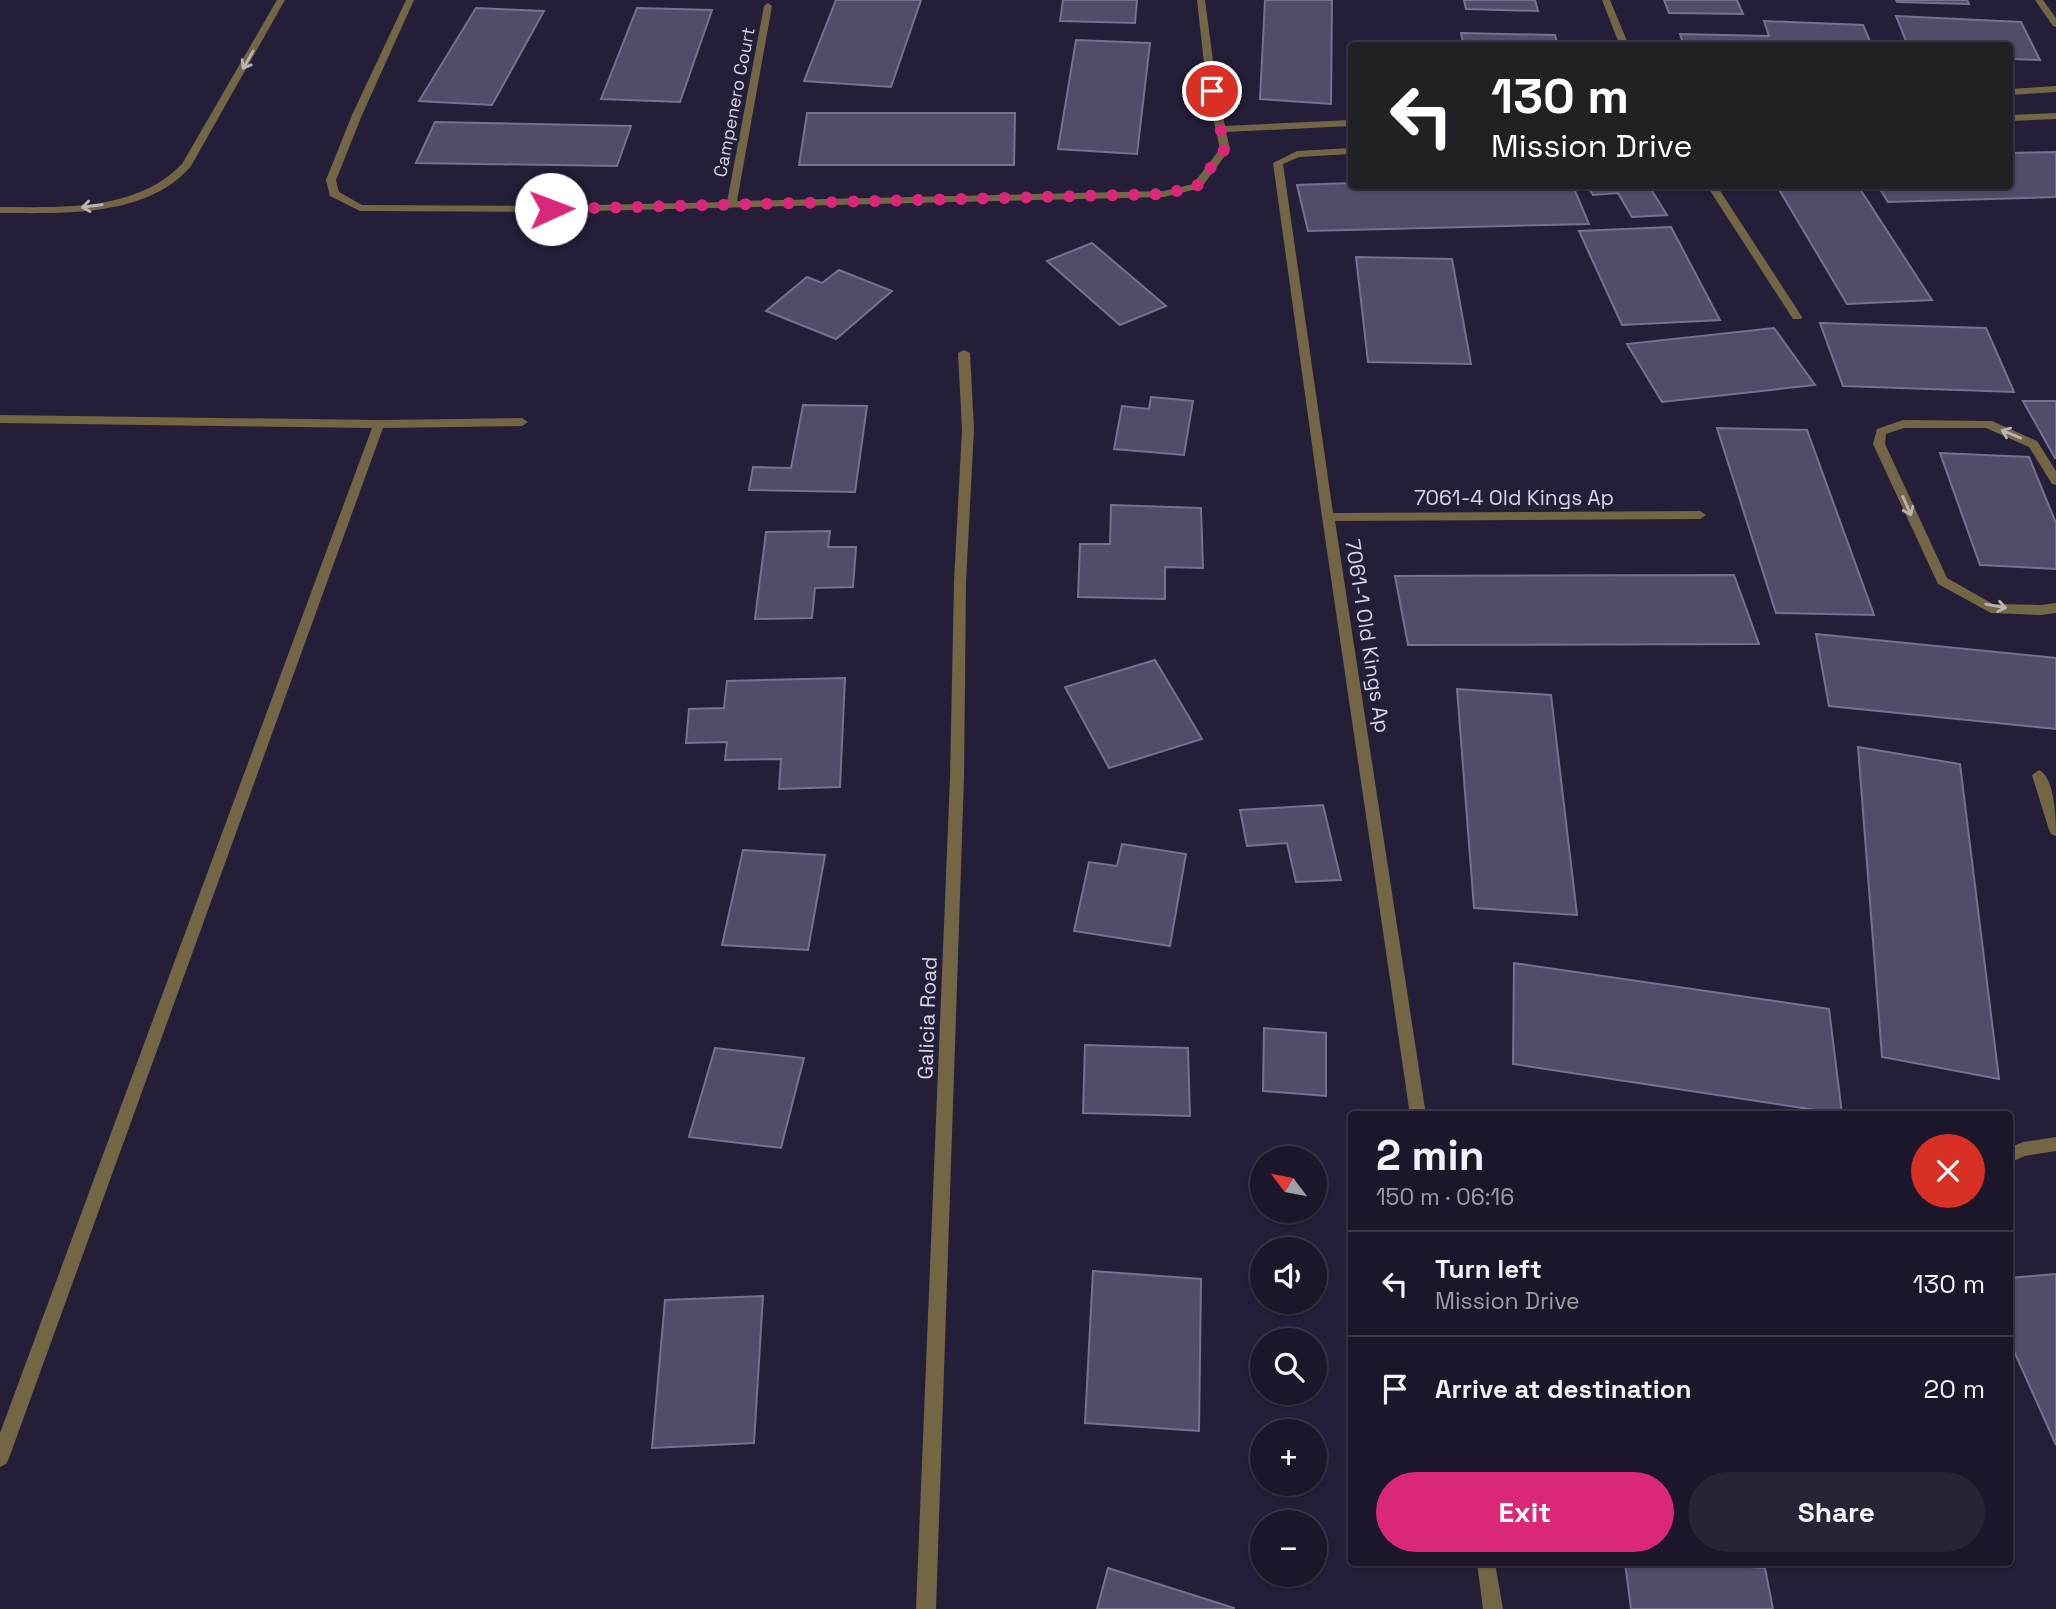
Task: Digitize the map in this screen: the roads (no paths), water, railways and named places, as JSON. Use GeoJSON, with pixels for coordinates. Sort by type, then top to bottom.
{"type":"FeatureCollection","features":[{"type":"Feature","properties":{"kind":"street"},"geometry":{"type":"LineString","coordinates":[[0,210],[60,210],[121,202],[167,184],[186,166],[281,0]]}},
{"type":"Feature","properties":{"kind":"street"},"geometry":{"type":"LineString","coordinates":[[410,0],[357,115],[331,180],[334,194],[360,208],[551,209],[1164,194],[1197,186],[1225,149],[1212,91],[1202,0]]}},
{"type":"Feature","properties":{"kind":"street"},"geometry":{"type":"LineString","coordinates":[[1606,0],[1623,42]]}},
{"type":"Feature","properties":{"kind":"street"},"geometry":{"type":"LineString","coordinates":[[2039,0],[2056,24]]}},
{"type":"Feature","properties":{"kind":"street","name":"Campenero Court"},"geometry":{"type":"LineString","coordinates":[[731,205],[768,6]]}},
{"type":"Feature","properties":{"kind":"street"},"geometry":{"type":"LineString","coordinates":[[2013,92],[2056,89]]}},
{"type":"Feature","properties":{"kind":"street"},"geometry":{"type":"LineString","coordinates":[[2013,117],[2056,116]]}},
{"type":"Feature","properties":{"kind":"street"},"geometry":{"type":"LineString","coordinates":[[1220,129],[1348,122]]}},
{"type":"Feature","properties":{"kind":"street","name":"7061-1 Old Kings Ap"},"geometry":{"type":"LineString","coordinates":[[1348,151],[1297,154],[1278,163],[1417,1111]]}},
{"type":"Feature","properties":{"kind":"street"},"geometry":{"type":"LineString","coordinates":[[1714,189],[1797,317]]}},
{"type":"Feature","properties":{"kind":"street","name":"Galicia Road"},"geometry":{"type":"LineString","coordinates":[[926,1609],[957,778],[960,582],[968,429],[964,353]]}},
{"type":"Feature","properties":{"kind":"street"},"geometry":{"type":"LineString","coordinates":[[0,419],[380,424],[522,422]]}},
{"type":"Feature","properties":{"kind":"street"},"geometry":{"type":"LineString","coordinates":[[0,1458],[380,424]]}},
{"type":"Feature","properties":{"kind":"street"},"geometry":{"type":"LineString","coordinates":[[2056,481],[2033,444],[1988,425],[1903,424],[1881,432],[1879,444],[1941,582],[1991,608],[2056,608]]}},
{"type":"Feature","properties":{"kind":"street","name":"7061-4 Old Kings Ap"},"geometry":{"type":"LineString","coordinates":[[1328,517],[1700,515]]}},
{"type":"Feature","properties":{"kind":"street"},"geometry":{"type":"LineString","coordinates":[[2039,775],[2056,830]]}},
{"type":"Feature","properties":{"kind":"street"},"geometry":{"type":"LineString","coordinates":[[2013,1154],[2023,1149],[2056,1144]]}},
{"type":"Feature","properties":{"kind":"street"},"geometry":{"type":"LineString","coordinates":[[1486,1566],[1493,1609]]}}]}
